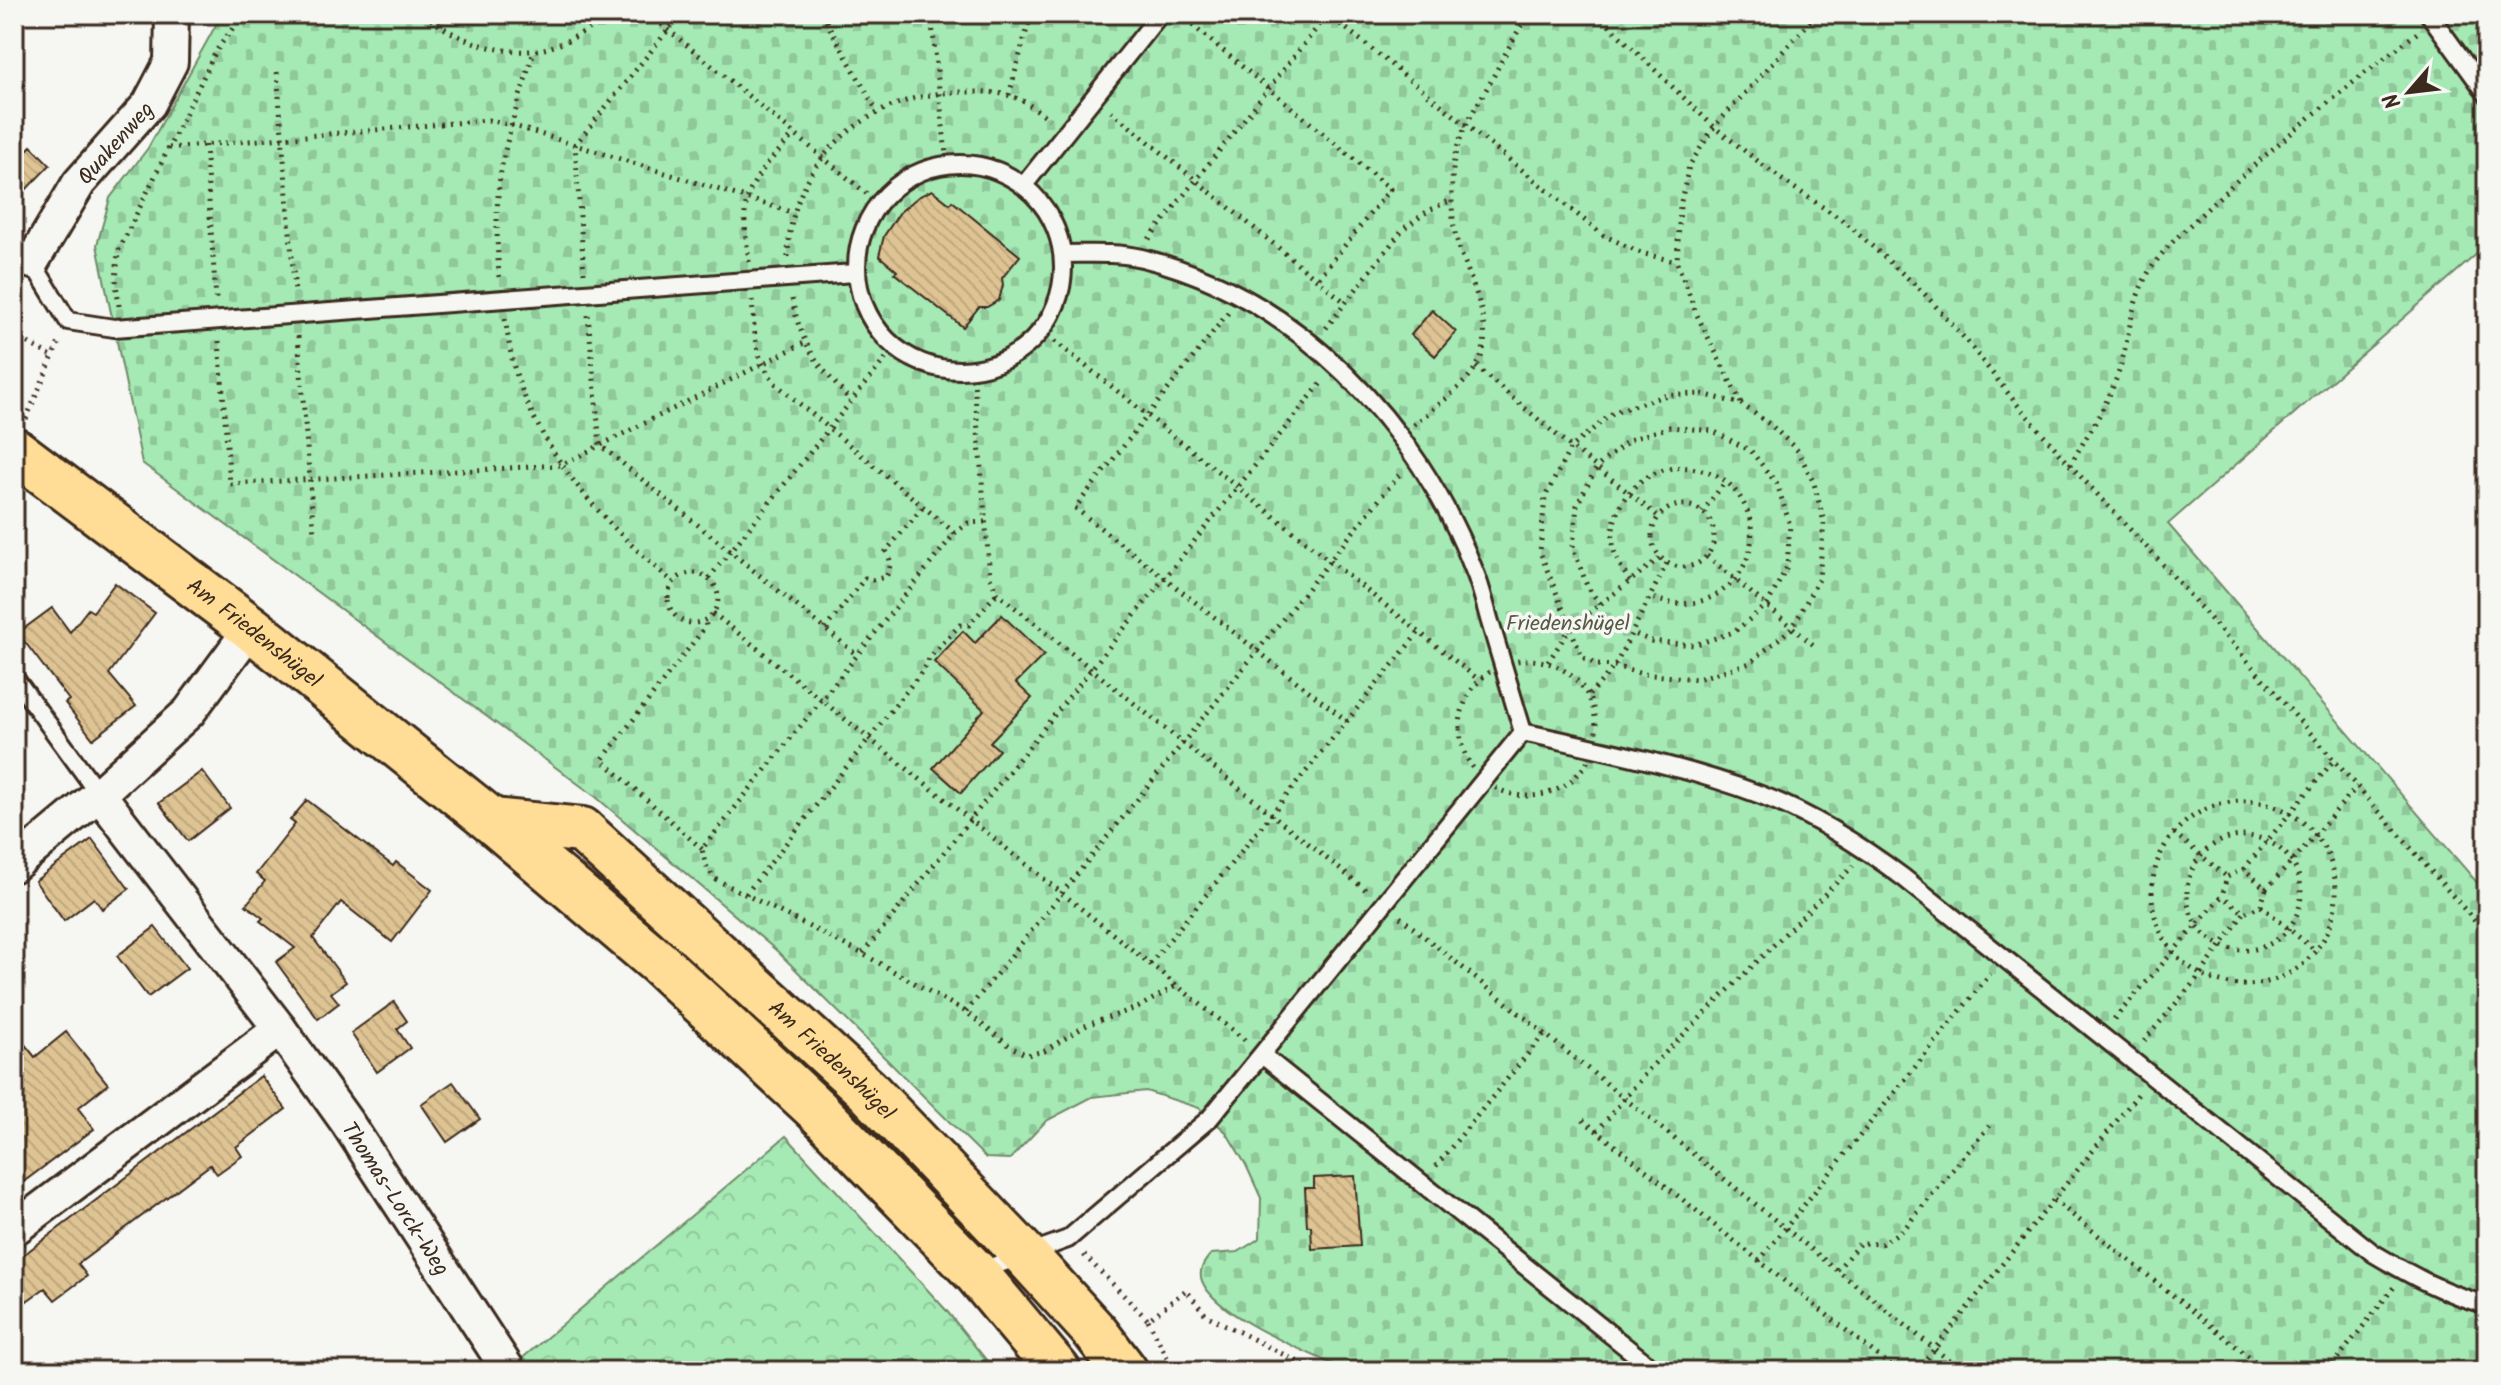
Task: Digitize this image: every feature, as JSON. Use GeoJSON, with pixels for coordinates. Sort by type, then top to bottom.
{"type":"FeatureCollection","features":[{"type":"Feature","properties":{"kind":"main road","name":"Am Friedenshügel"},"geometry":{"type":"LineString","coordinates":[[19,436],[251,628],[492,821],[659,963],[817,1110],[976,1273],[1058,1371]]}},
{"type":"Feature","properties":{"kind":"main road","name":"Am Friedenshügel"},"geometry":{"type":"LineString","coordinates":[[492,821],[582,830],[867,1090],[1026,1256],[1096,1333],[1125,1371]]}},
{"type":"Feature","properties":{"kind":"street","name":"Quakenweg"},"geometry":{"type":"LineString","coordinates":[[32,262],[79,183],[149,104],[171,62],[172,14]]}},
{"type":"Feature","properties":{"kind":"street"},"geometry":{"type":"LineString","coordinates":[[14,865],[99,794],[189,712],[251,628]]}},
{"type":"Feature","properties":{"kind":"street","name":"Thomas-Lorck-Weg"},"geometry":{"type":"LineString","coordinates":[[99,794],[280,1029],[348,1124],[509,1371]]}},
{"type":"Feature","properties":{"kind":"street"},"geometry":{"type":"LineString","coordinates":[[14,1229],[280,1029]]}},
{"type":"Feature","properties":{"kind":"lane"},"geometry":{"type":"LineString","coordinates":[[1024,185],[1160,14]]}},
{"type":"Feature","properties":{"kind":"lane"},"geometry":{"type":"LineString","coordinates":[[2432,17],[2487,94]]}},
{"type":"Feature","properties":{"kind":"lane"},"geometry":{"type":"LineString","coordinates":[[947,164],[988,167],[1024,185],[1050,216],[1063,254],[1060,295],[1042,331],[1011,357],[973,370],[933,367],[894,348],[870,318],[854,273],[860,239],[878,203],[909,176],[947,164]]}},
{"type":"Feature","properties":{"kind":"lane"},"geometry":{"type":"LineString","coordinates":[[1063,254],[1100,253],[1140,258],[1188,273],[1241,297],[1280,320],[1336,365],[1400,436],[1439,495],[1475,571],[1523,732]]}},
{"type":"Feature","properties":{"kind":"lane"},"geometry":{"type":"LineString","coordinates":[[32,262],[68,321],[121,327],[854,273]]}},
{"type":"Feature","properties":{"kind":"lane"},"geometry":{"type":"LineString","coordinates":[[14,677],[99,794]]}},
{"type":"Feature","properties":{"kind":"lane"},"geometry":{"type":"LineString","coordinates":[[1523,732],[1704,777],[1762,795],[1819,822],[1868,852],[2003,957],[2373,1253],[2405,1272],[2464,1299],[2487,1305]]}},
{"type":"Feature","properties":{"kind":"lane"},"geometry":{"type":"LineString","coordinates":[[976,1273],[1068,1239],[1210,1118],[1523,732]]}},
{"type":"Feature","properties":{"kind":"lane"},"geometry":{"type":"LineString","coordinates":[[1262,1055],[1656,1371]]}},
{"type":"Feature","properties":{"kind":"path"},"geometry":{"type":"LineString","coordinates":[[121,327],[116,284],[118,252],[216,51],[243,14]]}},
{"type":"Feature","properties":{"kind":"path"},"geometry":{"type":"LineString","coordinates":[[425,14],[457,37],[488,48],[534,51],[574,38],[608,14]]}},
{"type":"Feature","properties":{"kind":"path"},"geometry":{"type":"LineString","coordinates":[[649,14],[878,203]]}},
{"type":"Feature","properties":{"kind":"path"},"geometry":{"type":"LineString","coordinates":[[681,14],[575,145],[600,445],[857,655]]}},
{"type":"Feature","properties":{"kind":"path"},"geometry":{"type":"LineString","coordinates":[[822,14],[877,111]]}},
{"type":"Feature","properties":{"kind":"path"},"geometry":{"type":"LineString","coordinates":[[931,14],[947,164]]}},
{"type":"Feature","properties":{"kind":"path"},"geometry":{"type":"LineString","coordinates":[[1009,95],[1031,14]]}},
{"type":"Feature","properties":{"kind":"path"},"geometry":{"type":"LineString","coordinates":[[1179,14],[1390,189],[1318,279]]}},
{"type":"Feature","properties":{"kind":"path"},"geometry":{"type":"LineString","coordinates":[[1140,258],[1151,234],[1328,14],[1603,235],[1641,253],[1677,262]]}},
{"type":"Feature","properties":{"kind":"path"},"geometry":{"type":"LineString","coordinates":[[1400,436],[1458,387],[1476,367],[1483,352],[1485,335],[1480,309],[1455,233],[1452,200],[1454,159],[1466,125],[1529,14]]}},
{"type":"Feature","properties":{"kind":"path"},"geometry":{"type":"LineString","coordinates":[[1597,14],[1714,127],[1781,179],[1845,222],[1922,291],[2070,465],[2165,567],[2487,935]]}},
{"type":"Feature","properties":{"kind":"path"},"geometry":{"type":"LineString","coordinates":[[1741,404],[1696,313],[1677,262],[1680,206],[1689,166],[1714,127],[1817,14]]}},
{"type":"Feature","properties":{"kind":"path"},"geometry":{"type":"LineString","coordinates":[[2070,465],[2107,402],[2145,278],[2162,253],[2241,176],[2432,17]]}},
{"type":"Feature","properties":{"kind":"path"},"geometry":{"type":"LineString","coordinates":[[534,51],[511,125],[500,174],[501,299],[514,367],[539,428],[561,465],[601,516],[673,582]]}},
{"type":"Feature","properties":{"kind":"path"},"geometry":{"type":"LineString","coordinates":[[851,401],[824,372],[804,343],[788,278],[788,243],[794,213],[806,183],[823,157],[849,130],[877,111],[905,99],[939,93],[1009,95],[1066,131]]}},
{"type":"Feature","properties":{"kind":"path"},"geometry":{"type":"LineString","coordinates":[[1094,97],[1346,303]]}},
{"type":"Feature","properties":{"kind":"path"},"geometry":{"type":"LineString","coordinates":[[169,148],[488,120],[794,213]]}},
{"type":"Feature","properties":{"kind":"path"},"geometry":{"type":"LineString","coordinates":[[794,134],[759,177],[747,198],[745,217],[756,350],[776,384],[955,533]]}},
{"type":"Feature","properties":{"kind":"path"},"geometry":{"type":"LineString","coordinates":[[205,145],[230,484],[561,465],[804,343]]}},
{"type":"Feature","properties":{"kind":"path"},"geometry":{"type":"LineString","coordinates":[[1313,344],[1403,229],[1431,209],[1452,200]]}},
{"type":"Feature","properties":{"kind":"path"},"geometry":{"type":"LineString","coordinates":[[1241,297],[1075,508],[1347,721]]}},
{"type":"Feature","properties":{"kind":"path"},"geometry":{"type":"LineString","coordinates":[[19,436],[68,321]]}},
{"type":"Feature","properties":{"kind":"path"},"geometry":{"type":"LineString","coordinates":[[1042,331],[1479,680]]}},
{"type":"Feature","properties":{"kind":"path"},"geometry":{"type":"LineString","coordinates":[[14,335],[53,357]]}},
{"type":"Feature","properties":{"kind":"path"},"geometry":{"type":"LineString","coordinates":[[709,578],[894,348]]}},
{"type":"Feature","properties":{"kind":"path"},"geometry":{"type":"LineString","coordinates":[[863,954],[1336,365]]}},
{"type":"Feature","properties":{"kind":"path"},"geometry":{"type":"LineString","coordinates":[[1476,367],[1659,517]]}},
{"type":"Feature","properties":{"kind":"path"},"geometry":{"type":"LineString","coordinates":[[1702,394],[1741,404],[1772,426],[1798,451],[1814,483],[1824,522],[1819,578],[1793,627],[1750,663],[1697,679],[1642,674],[1615,666],[1597,665],[1582,657],[1540,552],[1545,497],[1571,447],[1614,412],[1667,395],[1702,394]]}},
{"type":"Feature","properties":{"kind":"path"},"geometry":{"type":"LineString","coordinates":[[1600,604],[1587,586],[1573,547],[1577,505],[1597,467],[1629,440],[1670,427],[1713,431],[1751,451],[1777,484],[1790,525],[1787,567],[1767,605],[1734,632],[1694,645],[1651,641],[1632,633]]}},
{"type":"Feature","properties":{"kind":"path"},"geometry":{"type":"LineString","coordinates":[[966,1012],[1415,455]]}},
{"type":"Feature","properties":{"kind":"path"},"geometry":{"type":"LineString","coordinates":[[1630,581],[1621,569],[1613,543],[1615,516],[1628,492],[1649,474],[1675,466],[1702,469],[1726,481],[1743,502],[1752,528],[1749,555],[1736,579],[1716,597],[1690,605],[1650,597]]}},
{"type":"Feature","properties":{"kind":"path"},"geometry":{"type":"LineString","coordinates":[[1702,512],[1726,481]]}},
{"type":"Feature","properties":{"kind":"path"},"geometry":{"type":"LineString","coordinates":[[1680,505],[1702,512],[1710,521],[1714,533],[1713,545],[1707,556],[1698,564],[1686,567],[1667,563],[1652,540],[1653,528],[1659,517],[1668,509],[1680,505]]}},
{"type":"Feature","properties":{"kind":"path"},"geometry":{"type":"LineString","coordinates":[[825,629],[865,578],[886,577],[891,569],[886,551],[923,507]]}},
{"type":"Feature","properties":{"kind":"path"},"geometry":{"type":"LineString","coordinates":[[702,849],[955,533],[968,523],[985,522]]}},
{"type":"Feature","properties":{"kind":"path"},"geometry":{"type":"LineString","coordinates":[[1707,556],[1816,647]]}},
{"type":"Feature","properties":{"kind":"path"},"geometry":{"type":"LineString","coordinates":[[1548,662],[1571,627],[1661,557]]}},
{"type":"Feature","properties":{"kind":"path"},"geometry":{"type":"LineString","coordinates":[[1589,696],[1615,666],[1667,563]]}},
{"type":"Feature","properties":{"kind":"path"},"geometry":{"type":"LineString","coordinates":[[690,572],[709,578],[718,595],[713,613],[705,620],[686,622],[671,610],[668,600],[673,582],[690,572]]}},
{"type":"Feature","properties":{"kind":"path"},"geometry":{"type":"LineString","coordinates":[[746,894],[870,740],[927,665],[929,658],[960,625],[969,625],[997,593]]}},
{"type":"Feature","properties":{"kind":"path"},"geometry":{"type":"LineString","coordinates":[[713,613],[1262,1055]]}},
{"type":"Feature","properties":{"kind":"path"},"geometry":{"type":"LineString","coordinates":[[705,620],[706,626],[602,760],[702,849],[705,864],[715,879],[863,954],[966,1012],[1011,1047],[1027,1055],[1044,1051],[1087,1025],[1139,1007],[1176,986]]}},
{"type":"Feature","properties":{"kind":"path"},"geometry":{"type":"LineString","coordinates":[[1150,964],[1419,632]]}},
{"type":"Feature","properties":{"kind":"path"},"geometry":{"type":"LineString","coordinates":[[2227,877],[2244,869],[2334,760]]}},
{"type":"Feature","properties":{"kind":"path"},"geometry":{"type":"LineString","coordinates":[[2261,906],[2266,889],[2357,787]]}},
{"type":"Feature","properties":{"kind":"path"},"geometry":{"type":"LineString","coordinates":[[2261,801],[2289,813],[2315,833],[2330,859],[2337,886],[2335,918],[2317,952],[2295,971],[2261,983],[2232,985],[2201,974],[2173,954],[2156,921],[2152,892],[2159,858],[2174,833],[2199,811],[2231,802],[2261,801]]}},
{"type":"Feature","properties":{"kind":"path"},"geometry":{"type":"LineString","coordinates":[[2174,833],[2227,877]]}},
{"type":"Feature","properties":{"kind":"path"},"geometry":{"type":"LineString","coordinates":[[2241,837],[2267,840],[2294,861],[2301,885],[2300,909],[2289,929],[2267,946],[2246,950],[2222,945],[2196,926],[2187,901],[2191,871],[2201,856],[2219,841],[2241,837]]}},
{"type":"Feature","properties":{"kind":"path"},"geometry":{"type":"LineString","coordinates":[[1597,1131],[1651,1067],[1868,852]]}},
{"type":"Feature","properties":{"kind":"path"},"geometry":{"type":"LineString","coordinates":[[2244,869],[2266,889]]}},
{"type":"Feature","properties":{"kind":"path"},"geometry":{"type":"LineString","coordinates":[[2100,1035],[2222,896],[2227,877]]}},
{"type":"Feature","properties":{"kind":"path"},"geometry":{"type":"LineString","coordinates":[[2222,896],[2244,913]]}},
{"type":"Feature","properties":{"kind":"path"},"geometry":{"type":"LineString","coordinates":[[2261,906],[2317,952]]}},
{"type":"Feature","properties":{"kind":"path"},"geometry":{"type":"LineString","coordinates":[[2129,1059],[2201,974],[2244,913],[2261,906]]}},
{"type":"Feature","properties":{"kind":"path"},"geometry":{"type":"LineString","coordinates":[[1759,1261],[2003,957]]}},
{"type":"Feature","properties":{"kind":"path"},"geometry":{"type":"LineString","coordinates":[[1422,1183],[1544,1034]]}},
{"type":"Feature","properties":{"kind":"path"},"geometry":{"type":"LineString","coordinates":[[1917,1371],[2152,1076]]}},
{"type":"Feature","properties":{"kind":"path"},"geometry":{"type":"LineString","coordinates":[[1583,1120],[1897,1371]]}},
{"type":"Feature","properties":{"kind":"path"},"geometry":{"type":"LineString","coordinates":[[1837,1270],[1860,1243],[1881,1244],[1904,1229],[1989,1126]]}},
{"type":"Feature","properties":{"kind":"path"},"geometry":{"type":"LineString","coordinates":[[2054,1200],[2267,1371]]}},
{"type":"Feature","properties":{"kind":"path"},"geometry":{"type":"LineString","coordinates":[[1068,1239],[1148,1320],[1174,1371]]}},
{"type":"Feature","properties":{"kind":"path"},"geometry":{"type":"LineString","coordinates":[[2328,1371],[2405,1272]]}},
{"type":"Feature","properties":{"kind":"path"},"geometry":{"type":"LineString","coordinates":[[1148,1320],[1186,1290],[1206,1315],[1316,1371]]}},
{"type":"Feature","properties":{"kind":"green space","name":"Friedenshügel"},"geometry":{"type":"Polygon","coordinates":[[[222,14],[2487,14],[2487,245],[2168,524],[2487,894],[2487,1371],[1348,1371],[1245,1321],[1211,1295],[1202,1281],[1201,1270],[1211,1254],[1238,1252],[1260,1238],[1261,1198],[1226,1132],[1199,1108],[1146,1091],[1092,1097],[1046,1121],[1010,1159],[986,1158],[777,951],[596,797],[142,463],[97,245],[110,198],[148,148],[222,14]]]}},
{"type":"Feature","properties":{"kind":"green space"},"geometry":{"type":"Polygon","coordinates":[[[786,1136],[946,1310],[995,1371],[507,1371],[786,1136]]]}},
{"type":"Feature","properties":{"kind":"building"},"geometry":{"type":"Polygon","coordinates":[[[31,146],[50,165],[14,202],[14,163],[31,146]]]}},
{"type":"Feature","properties":{"kind":"building"},"geometry":{"type":"Polygon","coordinates":[[[932,190],[950,204],[952,201],[1020,256],[1002,278],[999,300],[987,307],[979,307],[963,327],[894,273],[897,271],[879,256],[884,236],[900,212],[932,190]]]}},
{"type":"Feature","properties":{"kind":"building"},"geometry":{"type":"Polygon","coordinates":[[[1432,310],[1456,332],[1435,356],[1411,335],[1432,310]]]}},
{"type":"Feature","properties":{"kind":"building"},"geometry":{"type":"Polygon","coordinates":[[[115,583],[155,613],[109,674],[136,706],[93,739],[65,703],[69,700],[18,633],[52,608],[70,632],[88,609],[93,612],[115,583]]]}},
{"type":"Feature","properties":{"kind":"building"},"geometry":{"type":"Polygon","coordinates":[[[1002,615],[1044,655],[1016,683],[1032,698],[990,742],[999,750],[961,793],[933,768],[984,710],[934,662],[963,631],[975,643],[1002,615]]]}},
{"type":"Feature","properties":{"kind":"building"},"geometry":{"type":"Polygon","coordinates":[[[202,771],[230,808],[188,841],[159,803],[202,771]]]}},
{"type":"Feature","properties":{"kind":"building"},"geometry":{"type":"Polygon","coordinates":[[[307,800],[393,866],[396,862],[432,890],[392,942],[341,902],[313,938],[346,982],[331,993],[339,1003],[318,1019],[276,962],[295,948],[260,921],[263,918],[246,905],[265,881],[256,874],[295,824],[290,820],[307,800]]]}},
{"type":"Feature","properties":{"kind":"building"},"geometry":{"type":"Polygon","coordinates":[[[92,839],[129,889],[102,909],[94,898],[64,921],[35,881],[92,839]]]}},
{"type":"Feature","properties":{"kind":"building"},"geometry":{"type":"Polygon","coordinates":[[[155,927],[187,968],[148,997],[117,956],[155,927]]]}},
{"type":"Feature","properties":{"kind":"building"},"geometry":{"type":"Polygon","coordinates":[[[394,1002],[407,1021],[397,1029],[410,1048],[377,1072],[351,1033],[394,1002]]]}},
{"type":"Feature","properties":{"kind":"building"},"geometry":{"type":"Polygon","coordinates":[[[14,1031],[35,1057],[66,1032],[108,1084],[78,1108],[94,1129],[14,1189],[14,1031]]]}},
{"type":"Feature","properties":{"kind":"building"},"geometry":{"type":"Polygon","coordinates":[[[261,1076],[286,1109],[236,1147],[242,1156],[217,1174],[210,1165],[78,1264],[87,1276],[55,1300],[45,1288],[14,1310],[14,1262],[261,1076]]]}},
{"type":"Feature","properties":{"kind":"building"},"geometry":{"type":"Polygon","coordinates":[[[453,1082],[480,1119],[447,1142],[421,1104],[453,1082]]]}},
{"type":"Feature","properties":{"kind":"building"},"geometry":{"type":"Polygon","coordinates":[[[1355,1176],[1360,1246],[1312,1249],[1305,1188],[1314,1188],[1314,1178],[1355,1176]]]}}]}
